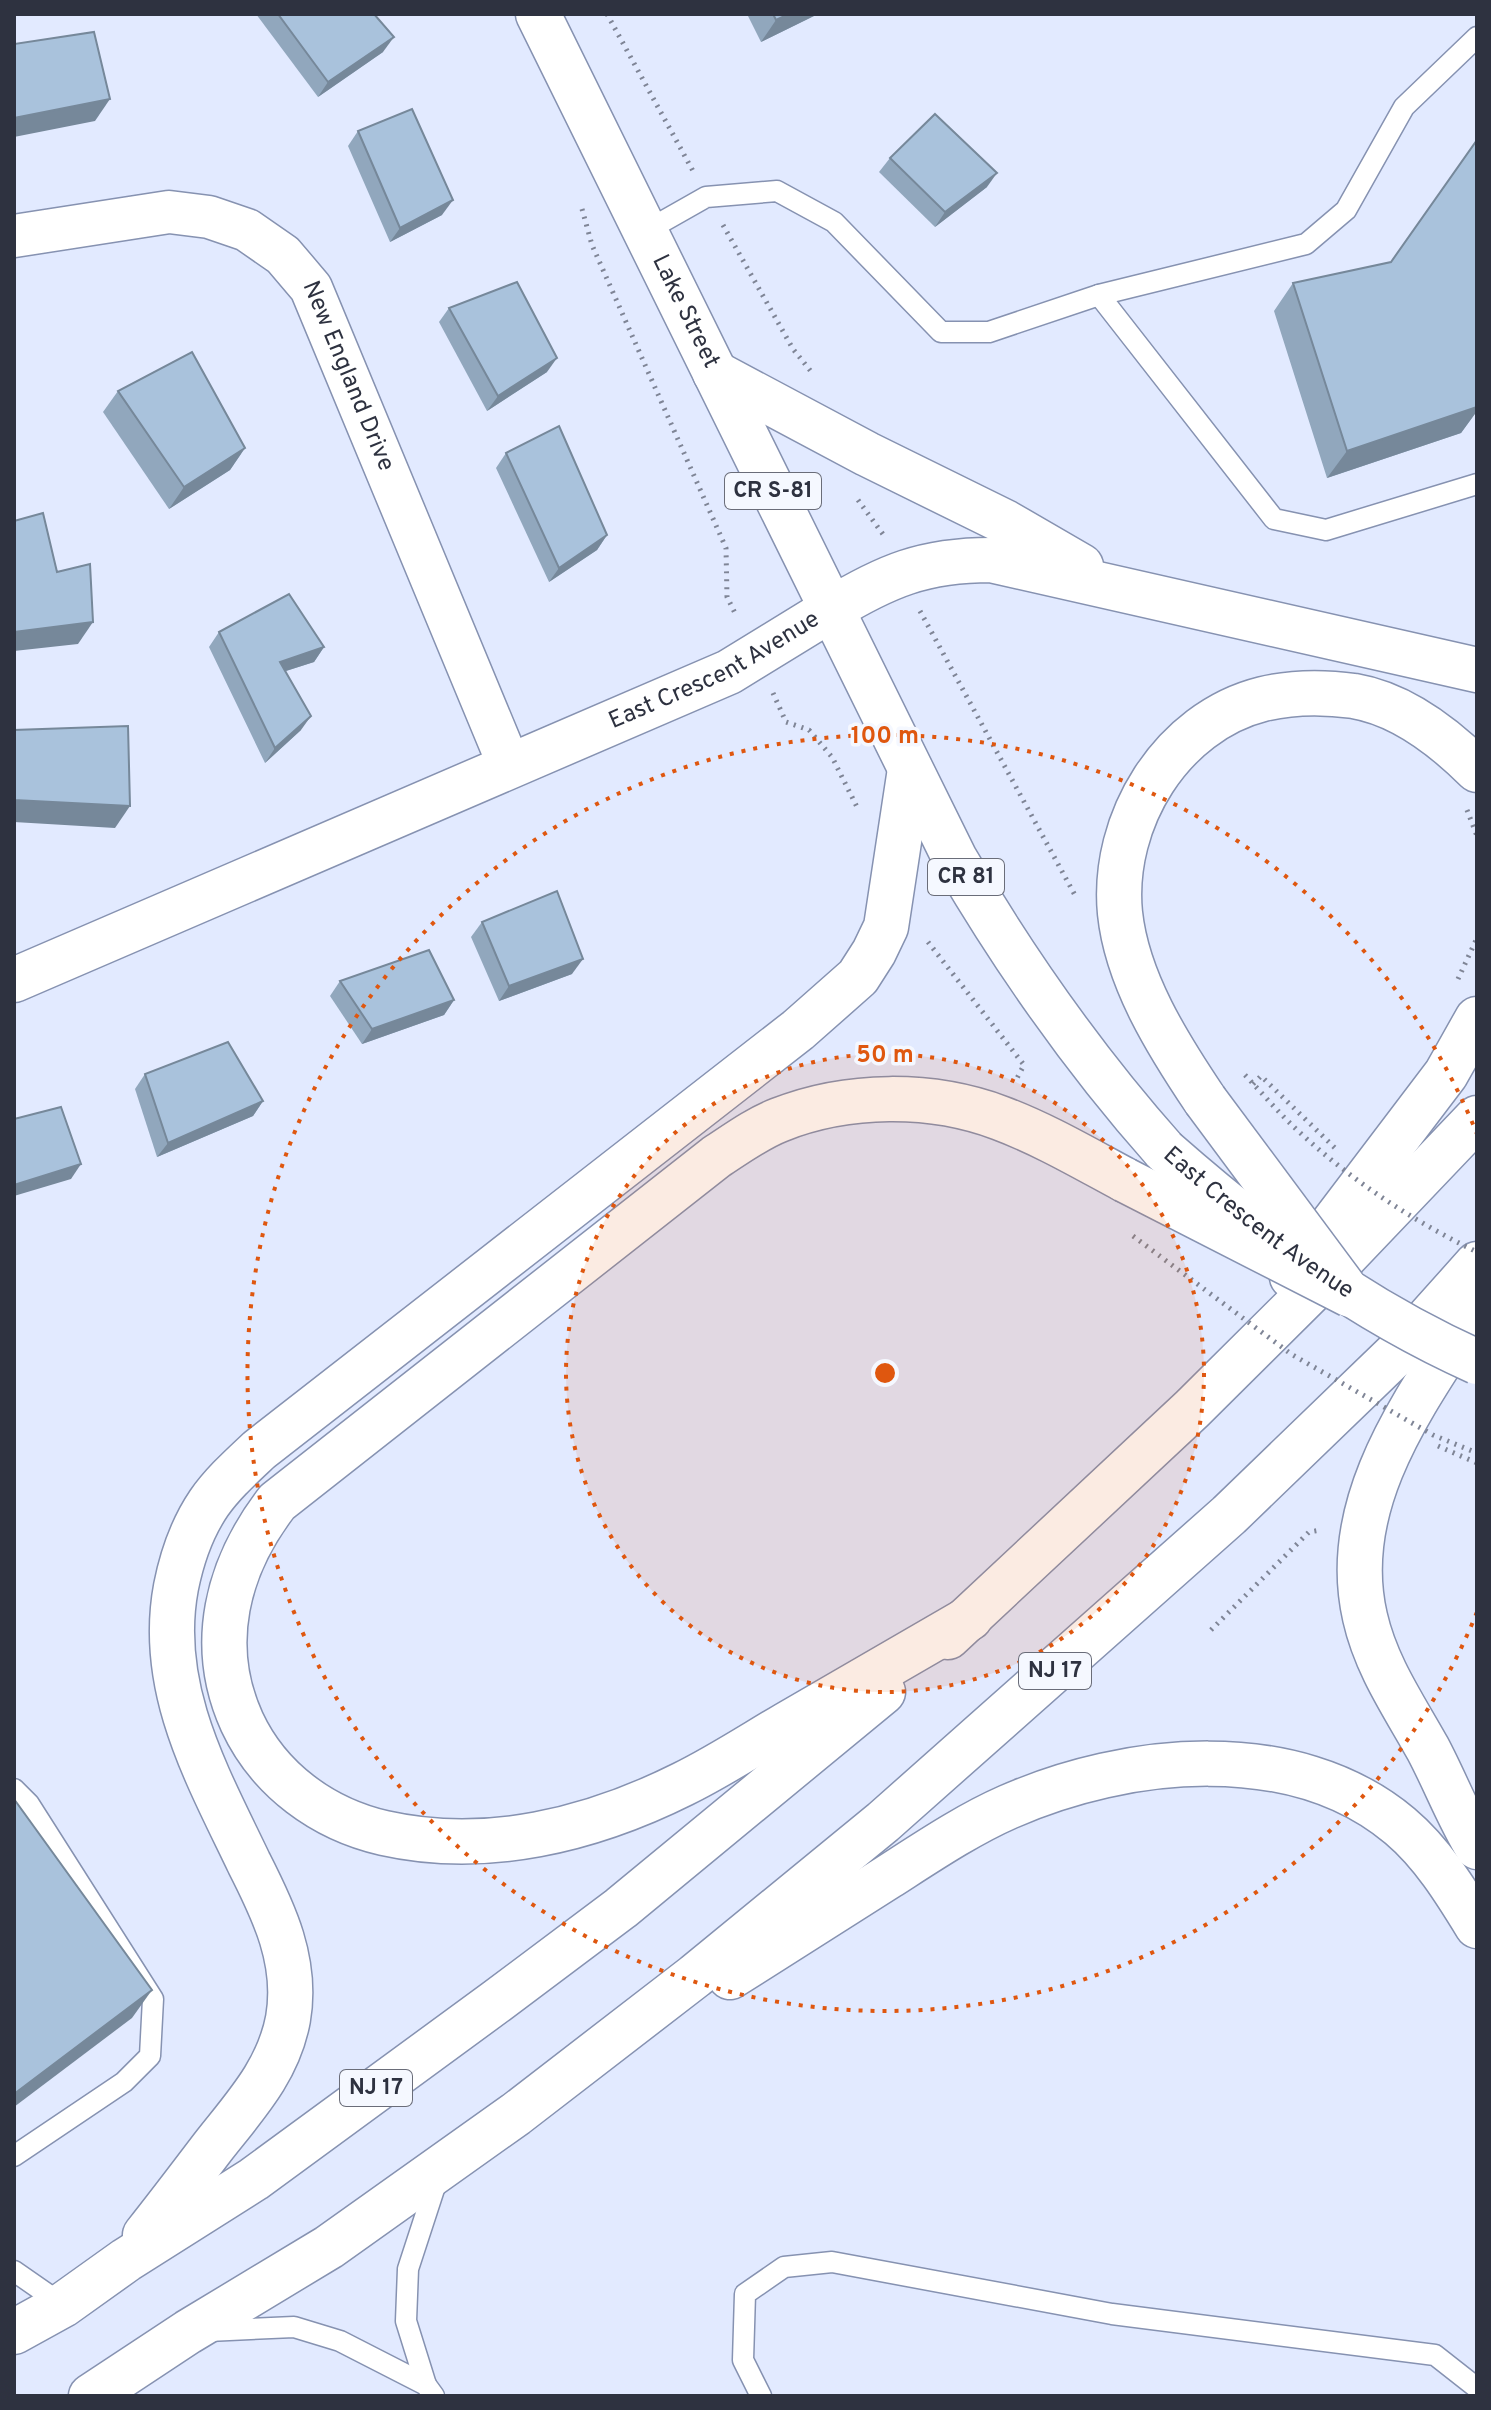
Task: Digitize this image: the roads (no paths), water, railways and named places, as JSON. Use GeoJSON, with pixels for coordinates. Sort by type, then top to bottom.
{"type":"FeatureCollection","features":[{"type":"Feature","properties":{"kind":"main road","name":"Lake Street"},"geometry":{"type":"LineString","coordinates":[[538,14],[830,610]]}},
{"type":"Feature","properties":{"kind":"main road"},"geometry":{"type":"LineString","coordinates":[[715,373],[867,454],[1005,522],[1121,589]]}},
{"type":"Feature","properties":{"kind":"main road"},"geometry":{"type":"LineString","coordinates":[[830,610],[899,572],[966,560],[1016,564],[1477,670]]}},
{"type":"Feature","properties":{"kind":"main road","name":"East Crescent Avenue"},"geometry":{"type":"LineString","coordinates":[[14,980],[729,672],[830,610],[955,859],[1023,970],[1115,1095],[1165,1151],[1278,1246],[1350,1295],[1477,1362]]}},
{"type":"Feature","properties":{"kind":"main road"},"geometry":{"type":"LineString","coordinates":[[1350,1295],[1205,1100],[1173,1051],[1138,980],[1125,943],[1120,912],[1126,839],[1138,805],[1177,751],[1201,729],[1262,699],[1324,693],[1357,697],[1385,706],[1418,723],[1453,747],[1469,785]]}},
{"type":"Feature","properties":{"kind":"main road"},"geometry":{"type":"LineString","coordinates":[[126,2260],[260,2087],[278,2053],[288,2018],[291,1984],[278,1921],[196,1750],[176,1687],[171,1650],[172,1610],[179,1570],[192,1532],[209,1503],[232,1475],[259,1450],[798,1030],[858,977],[886,927],[910,769]]}},
{"type":"Feature","properties":{"kind":"main road"},"geometry":{"type":"LineString","coordinates":[[1192,1409],[1439,1084],[1477,1019]]}},
{"type":"Feature","properties":{"kind":"main road"},"geometry":{"type":"LineString","coordinates":[[970,1618],[683,1784],[593,1820],[553,1832],[506,1840],[455,1842],[408,1838],[360,1828],[322,1809],[291,1788],[265,1760],[246,1730],[232,1699],[224,1663],[223,1626],[230,1593],[257,1529],[277,1502],[654,1206],[743,1139],[779,1120],[853,1102],[932,1100],[999,1117],[1350,1295]]}},
{"type":"Feature","properties":{"kind":"main road","name":"NJ 17"},"geometry":{"type":"LineString","coordinates":[[14,2332],[63,2305],[126,2260],[254,2179],[621,1908],[857,1715],[970,1618],[1192,1409],[1332,1270],[1477,1118]]}},
{"type":"Feature","properties":{"kind":"main road","name":"NJ 17"},"geometry":{"type":"LineString","coordinates":[[91,2396],[188,2332],[329,2247],[516,2114],[695,1976],[883,1822],[1229,1515],[1401,1349],[1477,1264]]}},
{"type":"Feature","properties":{"kind":"main road"},"geometry":{"type":"LineString","coordinates":[[1477,1305],[1396,1435],[1368,1507],[1361,1549],[1362,1593],[1372,1638],[1392,1686],[1477,1847]]}},
{"type":"Feature","properties":{"kind":"main road"},"geometry":{"type":"LineString","coordinates":[[1428,1750],[1477,1802]]}},
{"type":"Feature","properties":{"kind":"main road"},"geometry":{"type":"LineString","coordinates":[[516,2114],[908,1864],[1006,1808],[1050,1791],[1135,1770],[1171,1764],[1249,1765],[1296,1775],[1347,1794],[1400,1826],[1425,1851],[1477,1926]]}},
{"type":"Feature","properties":{"kind":"street","name":"New England Drive"},"geometry":{"type":"LineString","coordinates":[[14,236],[169,212],[209,217],[247,230],[283,255],[311,288],[509,765]]}},
{"type":"Feature","properties":{"kind":"lane"},"geometry":{"type":"LineString","coordinates":[[646,231],[706,197],[777,191],[834,222],[941,332],[989,332],[1099,295],[1306,244],[1346,210],[1404,107],[1477,37]]}},
{"type":"Feature","properties":{"kind":"lane"},"geometry":{"type":"LineString","coordinates":[[1099,295],[1274,519],[1326,530],[1477,484]]}},
{"type":"Feature","properties":{"kind":"lane"},"geometry":{"type":"LineString","coordinates":[[14,1789],[29,1804],[153,1999],[150,2056],[124,2082],[14,2156]]}},
{"type":"Feature","properties":{"kind":"lane"},"geometry":{"type":"LineString","coordinates":[[430,2391],[406,2321],[408,2269],[443,2164]]}},
{"type":"Feature","properties":{"kind":"lane"},"geometry":{"type":"LineString","coordinates":[[761,2396],[743,2360],[745,2294],[784,2267],[832,2262],[1112,2314],[1435,2355],[1477,2388]]}},
{"type":"Feature","properties":{"kind":"lane"},"geometry":{"type":"LineString","coordinates":[[14,2271],[63,2305]]}},
{"type":"Feature","properties":{"kind":"lane"},"geometry":{"type":"LineString","coordinates":[[188,2332],[294,2327],[340,2341],[430,2391]]}}]}
